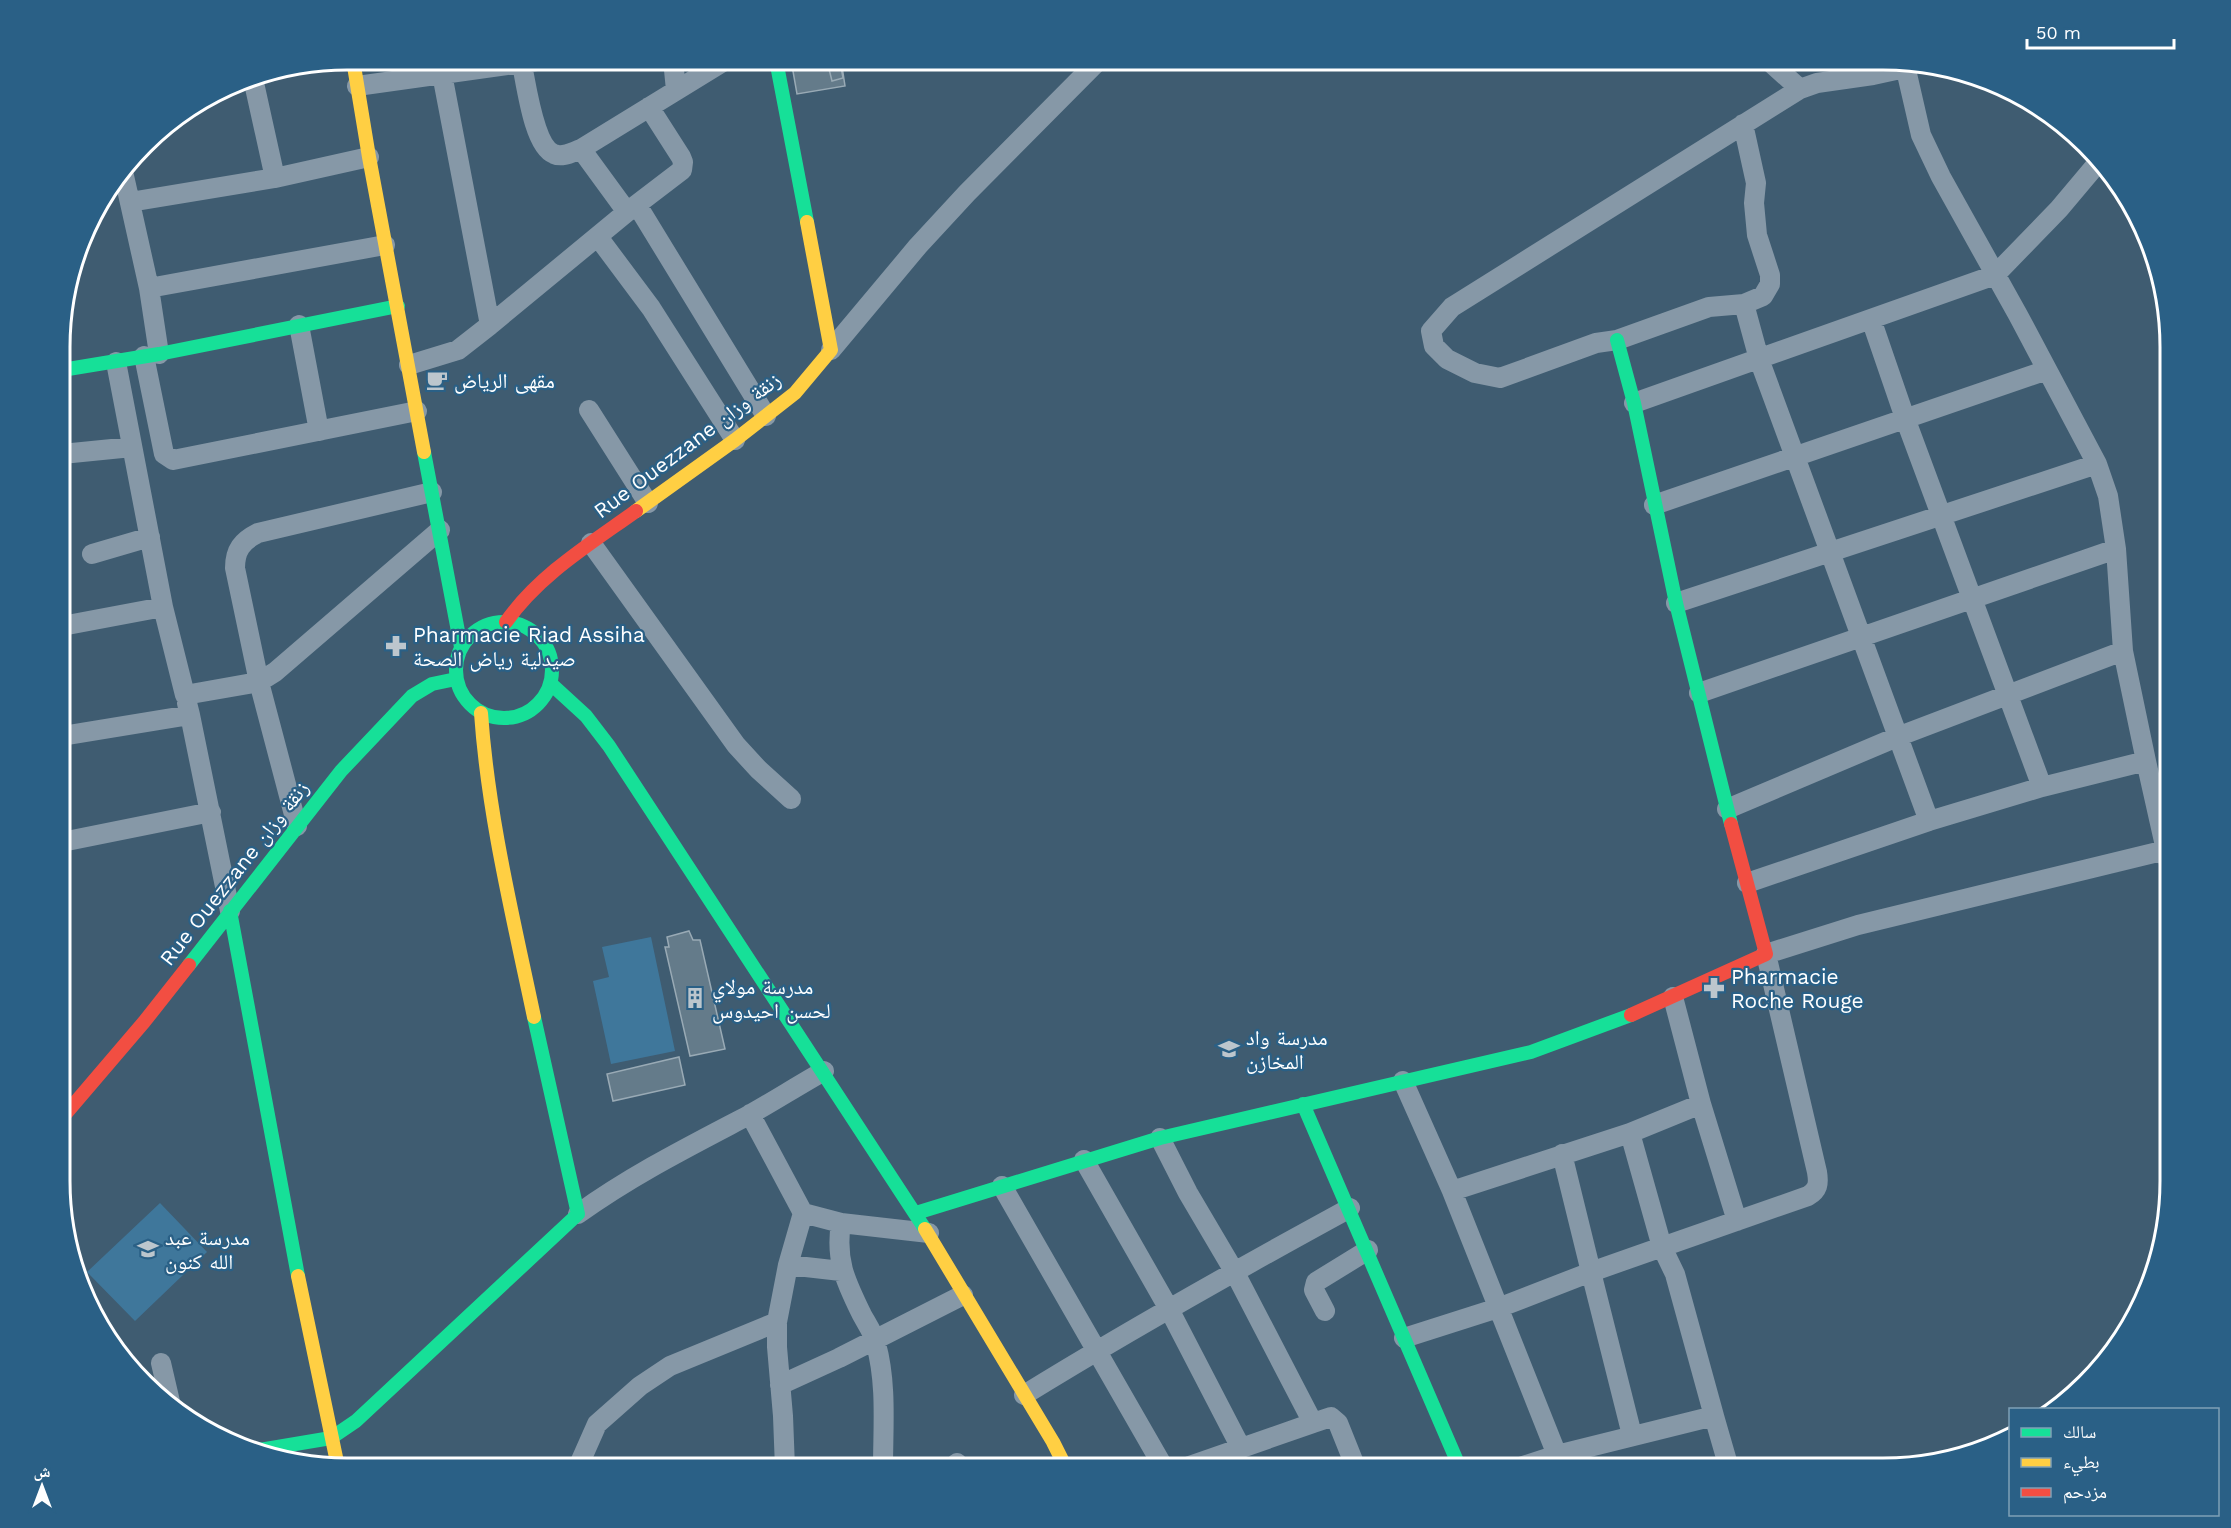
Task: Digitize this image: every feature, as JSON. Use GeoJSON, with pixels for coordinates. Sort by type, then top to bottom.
{"type":"FeatureCollection","features":[{"type":"Feature","properties":{"kind":"street"},"geometry":{"type":"LineString","coordinates":[[355,70],[461,647]]}},
{"type":"Feature","properties":{"kind":"street"},"geometry":{"type":"LineString","coordinates":[[357,86],[473,70]]}},
{"type":"Feature","properties":{"kind":"street"},"geometry":{"type":"LineString","coordinates":[[524,70],[538,134],[544,148],[554,154],[564,155],[581,149],[709,70]]}},
{"type":"Feature","properties":{"kind":"street"},"geometry":{"type":"LineString","coordinates":[[673,70],[676,90]]}},
{"type":"Feature","properties":{"kind":"street"},"geometry":{"type":"LineString","coordinates":[[778,70],[831,350]]}},
{"type":"Feature","properties":{"kind":"street"},"geometry":{"type":"LineString","coordinates":[[831,350],[918,246],[967,192],[1089,70]]}},
{"type":"Feature","properties":{"kind":"street"},"geometry":{"type":"LineString","coordinates":[[1782,70],[1800,89]]}},
{"type":"Feature","properties":{"kind":"street"},"geometry":{"type":"LineString","coordinates":[[1743,124],[1756,183],[1754,203],[1757,235],[1770,275],[1770,284],[1763,296],[1744,304],[1709,307],[1617,340],[1596,343],[1500,378],[1475,373],[1447,359],[1434,346],[1431,331],[1452,307],[1654,182],[1743,124],[1800,89],[1817,83],[1873,75],[1887,70]]}},
{"type":"Feature","properties":{"kind":"street"},"geometry":{"type":"LineString","coordinates":[[1906,72],[1922,135],[1960,214],[2097,464],[2108,496],[2115,549],[2123,651],[2160,823]]}},
{"type":"Feature","properties":{"kind":"street"},"geometry":{"type":"LineString","coordinates":[[442,75],[490,325]]}},
{"type":"Feature","properties":{"kind":"street"},"geometry":{"type":"LineString","coordinates":[[255,87],[275,178]]}},
{"type":"Feature","properties":{"kind":"street"},"geometry":{"type":"LineString","coordinates":[[409,365],[458,350],[682,170],[681,157],[649,107]]}},
{"type":"Feature","properties":{"kind":"street"},"geometry":{"type":"LineString","coordinates":[[581,149],[632,208],[766,416]]}},
{"type":"Feature","properties":{"kind":"street"},"geometry":{"type":"LineString","coordinates":[[130,202],[275,178],[369,157]]}},
{"type":"Feature","properties":{"kind":"street"},"geometry":{"type":"LineString","coordinates":[[1634,403],[1995,275],[2083,183],[2094,168]]}},
{"type":"Feature","properties":{"kind":"street"},"geometry":{"type":"LineString","coordinates":[[125,182],[149,288],[151,355],[164,454],[173,460],[417,411]]}},
{"type":"Feature","properties":{"kind":"street"},"geometry":{"type":"LineString","coordinates":[[598,237],[651,308],[735,440]]}},
{"type":"Feature","properties":{"kind":"street"},"geometry":{"type":"LineString","coordinates":[[149,288],[386,245]]}},
{"type":"Feature","properties":{"kind":"street"},"geometry":{"type":"LineString","coordinates":[[1744,304],[1759,359],[1929,821]]}},
{"type":"Feature","properties":{"kind":"street"},"geometry":{"type":"LineString","coordinates":[[70,369],[116,362],[398,306]]}},
{"type":"Feature","properties":{"kind":"street"},"geometry":{"type":"LineString","coordinates":[[1871,319],[1905,418],[2042,788]]}},
{"type":"Feature","properties":{"kind":"street"},"geometry":{"type":"LineString","coordinates":[[299,325],[319,431]]}},
{"type":"Feature","properties":{"kind":"street"},"geometry":{"type":"LineString","coordinates":[[1404,1338],[1498,1308],[1590,1272],[1808,1196],[1814,1192],[1818,1184],[1766,954],[1676,603],[1634,403],[1617,340]]}},
{"type":"Feature","properties":{"kind":"street","name":"Rue Ouezzane زنقة وزان"},"geometry":{"type":"LineString","coordinates":[[506,622],[533,589],[591,543],[735,440],[795,393],[831,350]]}},
{"type":"Feature","properties":{"kind":"street"},"geometry":{"type":"LineString","coordinates":[[116,362],[163,607],[211,812],[279,1182],[336,1457]]}},
{"type":"Feature","properties":{"kind":"street"},"geometry":{"type":"LineString","coordinates":[[1654,505],[2047,370]]}},
{"type":"Feature","properties":{"kind":"street"},"geometry":{"type":"LineString","coordinates":[[589,410],[648,503]]}},
{"type":"Feature","properties":{"kind":"street"},"geometry":{"type":"LineString","coordinates":[[70,453],[132,447]]}},
{"type":"Feature","properties":{"kind":"street"},"geometry":{"type":"LineString","coordinates":[[1676,603],[2097,464]]}},
{"type":"Feature","properties":{"kind":"street"},"geometry":{"type":"LineString","coordinates":[[297,826],[260,682],[235,568],[237,550],[241,544],[258,532],[432,492]]}},
{"type":"Feature","properties":{"kind":"street"},"geometry":{"type":"LineString","coordinates":[[185,695],[260,682],[275,672],[440,530]]}},
{"type":"Feature","properties":{"kind":"street"},"geometry":{"type":"LineString","coordinates":[[92,554],[150,537]]}},
{"type":"Feature","properties":{"kind":"street"},"geometry":{"type":"LineString","coordinates":[[591,543],[736,744],[758,769],[792,799]]}},
{"type":"Feature","properties":{"kind":"street"},"geometry":{"type":"LineString","coordinates":[[1699,693],[2115,549]]}},
{"type":"Feature","properties":{"kind":"street"},"geometry":{"type":"LineString","coordinates":[[70,624],[163,607]]}},
{"type":"Feature","properties":{"kind":"street"},"geometry":{"type":"LineString","coordinates":[[506,622],[517,623],[536,634],[548,651],[551,661],[550,683],[540,702],[523,714],[502,718],[481,713],[465,699],[456,679],[455,668],[461,647],[475,631],[484,626],[506,622]]}},
{"type":"Feature","properties":{"kind":"street"},"geometry":{"type":"LineString","coordinates":[[1727,809],[1897,737],[2123,651]]}},
{"type":"Feature","properties":{"kind":"street","name":"Rue Ouezzane زنقة وزان"},"geometry":{"type":"LineString","coordinates":[[70,1109],[144,1022],[341,771],[411,696],[432,684],[456,679]]}},
{"type":"Feature","properties":{"kind":"street"},"geometry":{"type":"LineString","coordinates":[[550,683],[586,716],[609,746],[824,1071],[929,1233],[963,1295],[1060,1458]]}},
{"type":"Feature","properties":{"kind":"street"},"geometry":{"type":"LineString","coordinates":[[481,713],[482,740],[491,799],[539,1046],[578,1214]]}},
{"type":"Feature","properties":{"kind":"street"},"geometry":{"type":"LineString","coordinates":[[70,735],[190,715]]}},
{"type":"Feature","properties":{"kind":"street"},"geometry":{"type":"LineString","coordinates":[[1747,883],[1929,821],[2146,761]]}},
{"type":"Feature","properties":{"kind":"street"},"geometry":{"type":"LineString","coordinates":[[70,840],[211,812]]}},
{"type":"Feature","properties":{"kind":"street"},"geometry":{"type":"LineString","coordinates":[[916,1213],[1160,1138],[1531,1052],[1568,1040],[1673,997],[1766,954],[1858,925],[2160,861]]}},
{"type":"Feature","properties":{"kind":"street"},"geometry":{"type":"LineString","coordinates":[[1673,997],[1701,1104],[1737,1221]]}},
{"type":"Feature","properties":{"kind":"street"},"geometry":{"type":"LineString","coordinates":[[274,1447],[331,1438],[357,1421],[578,1214],[608,1192],[658,1162],[750,1114],[824,1071]]}},
{"type":"Feature","properties":{"kind":"street"},"geometry":{"type":"LineString","coordinates":[[1403,1081],[1452,1191],[1557,1455]]}},
{"type":"Feature","properties":{"kind":"street"},"geometry":{"type":"LineString","coordinates":[[1303,1104],[1350,1208],[1456,1458]]}},
{"type":"Feature","properties":{"kind":"street"},"geometry":{"type":"LineString","coordinates":[[1452,1191],[1630,1133],[1701,1104]]}},
{"type":"Feature","properties":{"kind":"street"},"geometry":{"type":"LineString","coordinates":[[750,1114],[803,1213],[788,1265],[777,1322],[785,1458]]}},
{"type":"Feature","properties":{"kind":"street"},"geometry":{"type":"LineString","coordinates":[[1630,1133],[1662,1247],[1680,1292],[1726,1458]]}},
{"type":"Feature","properties":{"kind":"street"},"geometry":{"type":"LineString","coordinates":[[1160,1138],[1188,1193],[1234,1272],[1313,1423]]}},
{"type":"Feature","properties":{"kind":"street"},"geometry":{"type":"LineString","coordinates":[[1562,1154],[1632,1435]]}},
{"type":"Feature","properties":{"kind":"street"},"geometry":{"type":"LineString","coordinates":[[1084,1160],[1169,1309],[1240,1446]]}},
{"type":"Feature","properties":{"kind":"street"},"geometry":{"type":"LineString","coordinates":[[1002,1186],[1158,1458]]}},
{"type":"Feature","properties":{"kind":"street"},"geometry":{"type":"LineString","coordinates":[[1024,1395],[1169,1309],[1350,1208]]}},
{"type":"Feature","properties":{"kind":"street"},"geometry":{"type":"LineString","coordinates":[[803,1213],[841,1223],[929,1233]]}},
{"type":"Feature","properties":{"kind":"street"},"geometry":{"type":"LineString","coordinates":[[841,1223],[839,1248],[841,1271],[875,1340],[882,1371],[883,1458]]}},
{"type":"Feature","properties":{"kind":"street"},"geometry":{"type":"LineString","coordinates":[[1325,1311],[1314,1290],[1316,1282],[1368,1250]]}},
{"type":"Feature","properties":{"kind":"street"},"geometry":{"type":"LineString","coordinates":[[788,1265],[841,1271]]}},
{"type":"Feature","properties":{"kind":"street"},"geometry":{"type":"LineString","coordinates":[[780,1385],[963,1295]]}},
{"type":"Feature","properties":{"kind":"street"},"geometry":{"type":"LineString","coordinates":[[582,1458],[597,1424],[640,1386],[670,1366],[777,1322]]}},
{"type":"Feature","properties":{"kind":"street"},"geometry":{"type":"LineString","coordinates":[[161,1363],[168,1391]]}},
{"type":"Feature","properties":{"kind":"street"},"geometry":{"type":"LineString","coordinates":[[1548,1458],[1714,1416]]}},
{"type":"Feature","properties":{"kind":"street"},"geometry":{"type":"LineString","coordinates":[[1209,1458],[1240,1446],[1331,1418],[1338,1423],[1352,1458]]}},
{"type":"Feature","properties":{"kind":"shaded area"},"geometry":{"type":"Polygon","coordinates":[[[651,937],[675,1051],[611,1064],[593,981],[609,977],[602,947],[651,937]]]}},
{"type":"Feature","properties":{"kind":"shaded area"},"geometry":{"type":"Polygon","coordinates":[[[160,1203],[207,1252],[135,1321],[87,1272],[160,1203]]]}},
{"type":"Feature","properties":{"kind":"building"},"geometry":{"type":"Polygon","coordinates":[[[793,70],[843,70],[845,86],[797,94],[793,70]]]}},
{"type":"Feature","properties":{"kind":"building"},"geometry":{"type":"Polygon","coordinates":[[[829,70],[842,70],[843,78],[832,81],[829,70]]]}},
{"type":"Feature","properties":{"kind":"building","name":"مدرسة مولاي لحسن احيدوس"},"geometry":{"type":"Polygon","coordinates":[[[689,931],[693,940],[700,940],[725,1049],[690,1056],[665,947],[669,947],[667,937],[689,931]]]}},
{"type":"Feature","properties":{"kind":"building"},"geometry":{"type":"Polygon","coordinates":[[[679,1057],[685,1085],[613,1101],[607,1074],[679,1057]]]}},
{"type":"Feature","properties":{"kind":"traffic: fast"},"geometry":{"type":"LineString","coordinates":[[778,70],[807,222]]}},
{"type":"Feature","properties":{"kind":"traffic: fast"},"geometry":{"type":"LineString","coordinates":[[70,369],[159,354],[398,306]]}},
{"type":"Feature","properties":{"kind":"traffic: fast"},"geometry":{"type":"LineString","coordinates":[[1617,340],[1634,403],[1676,603],[1731,824]]}},
{"type":"Feature","properties":{"kind":"traffic: fast"},"geometry":{"type":"LineString","coordinates":[[424,452],[461,647]]}},
{"type":"Feature","properties":{"kind":"traffic: fast"},"geometry":{"type":"LineString","coordinates":[[504,622],[522,625],[538,636],[549,652],[552,670],[549,688],[538,704],[522,715],[504,718],[486,715],[470,704],[459,688],[456,670],[459,652],[470,636],[486,625],[504,622]]}},
{"type":"Feature","properties":{"kind":"traffic: fast"},"geometry":{"type":"LineString","coordinates":[[189,965],[341,771],[412,696],[432,684],[456,679]]}},
{"type":"Feature","properties":{"kind":"traffic: fast"},"geometry":{"type":"LineString","coordinates":[[550,683],[586,716],[609,746],[925,1229]]}},
{"type":"Feature","properties":{"kind":"traffic: fast"},"geometry":{"type":"LineString","coordinates":[[230,911],[298,1276]]}},
{"type":"Feature","properties":{"kind":"traffic: fast"},"geometry":{"type":"LineString","coordinates":[[916,1213],[1160,1138],[1531,1052],[1631,1015]]}},
{"type":"Feature","properties":{"kind":"traffic: fast"},"geometry":{"type":"LineString","coordinates":[[274,1447],[331,1438],[356,1421],[578,1214],[534,1017]]}},
{"type":"Feature","properties":{"kind":"traffic: fast"},"geometry":{"type":"LineString","coordinates":[[1303,1104],[1456,1458]]}},
{"type":"Feature","properties":{"kind":"traffic: slow"},"geometry":{"type":"LineString","coordinates":[[355,70],[424,452]]}},
{"type":"Feature","properties":{"kind":"traffic: slow"},"geometry":{"type":"LineString","coordinates":[[636,511],[735,440],[795,393],[831,350],[807,222]]}},
{"type":"Feature","properties":{"kind":"traffic: slow"},"geometry":{"type":"LineString","coordinates":[[481,713],[495,828],[534,1017]]}},
{"type":"Feature","properties":{"kind":"traffic: slow"},"geometry":{"type":"LineString","coordinates":[[925,1229],[1061,1458]]}},
{"type":"Feature","properties":{"kind":"traffic: slow"},"geometry":{"type":"LineString","coordinates":[[298,1276],[336,1457]]}},
{"type":"Feature","properties":{"kind":"traffic: jam"},"geometry":{"type":"LineString","coordinates":[[506,622],[519,605],[550,575],[583,548],[636,511]]}},
{"type":"Feature","properties":{"kind":"traffic: jam"},"geometry":{"type":"LineString","coordinates":[[1631,1015],[1766,954],[1731,824]]}},
{"type":"Feature","properties":{"kind":"traffic: jam"},"geometry":{"type":"LineString","coordinates":[[70,1109],[189,965]]}},
{"type":"Feature","properties":{"kind":"place","name":"مقهى الرياض"},"geometry":{"type":"Point","coordinates":[437,380]}},
{"type":"Feature","properties":{"kind":"place","name":"Pharmacie Riad Assiha صيدلية رياض الصحة"},"geometry":{"type":"Point","coordinates":[396,646]}},
{"type":"Feature","properties":{"kind":"place","name":"Pharmacie Roche Rouge"},"geometry":{"type":"Point","coordinates":[1714,988]}},
{"type":"Feature","properties":{"kind":"place","name":"مدرسة مولاي لحسن احيدوس"},"geometry":{"type":"Point","coordinates":[695,998]}},
{"type":"Feature","properties":{"kind":"place","name":"مدرسة واد المخازن"},"geometry":{"type":"Point","coordinates":[1229,1049]}},
{"type":"Feature","properties":{"kind":"place","name":"مدرسة عبد الله كنون"},"geometry":{"type":"Point","coordinates":[148,1249]}}]}
